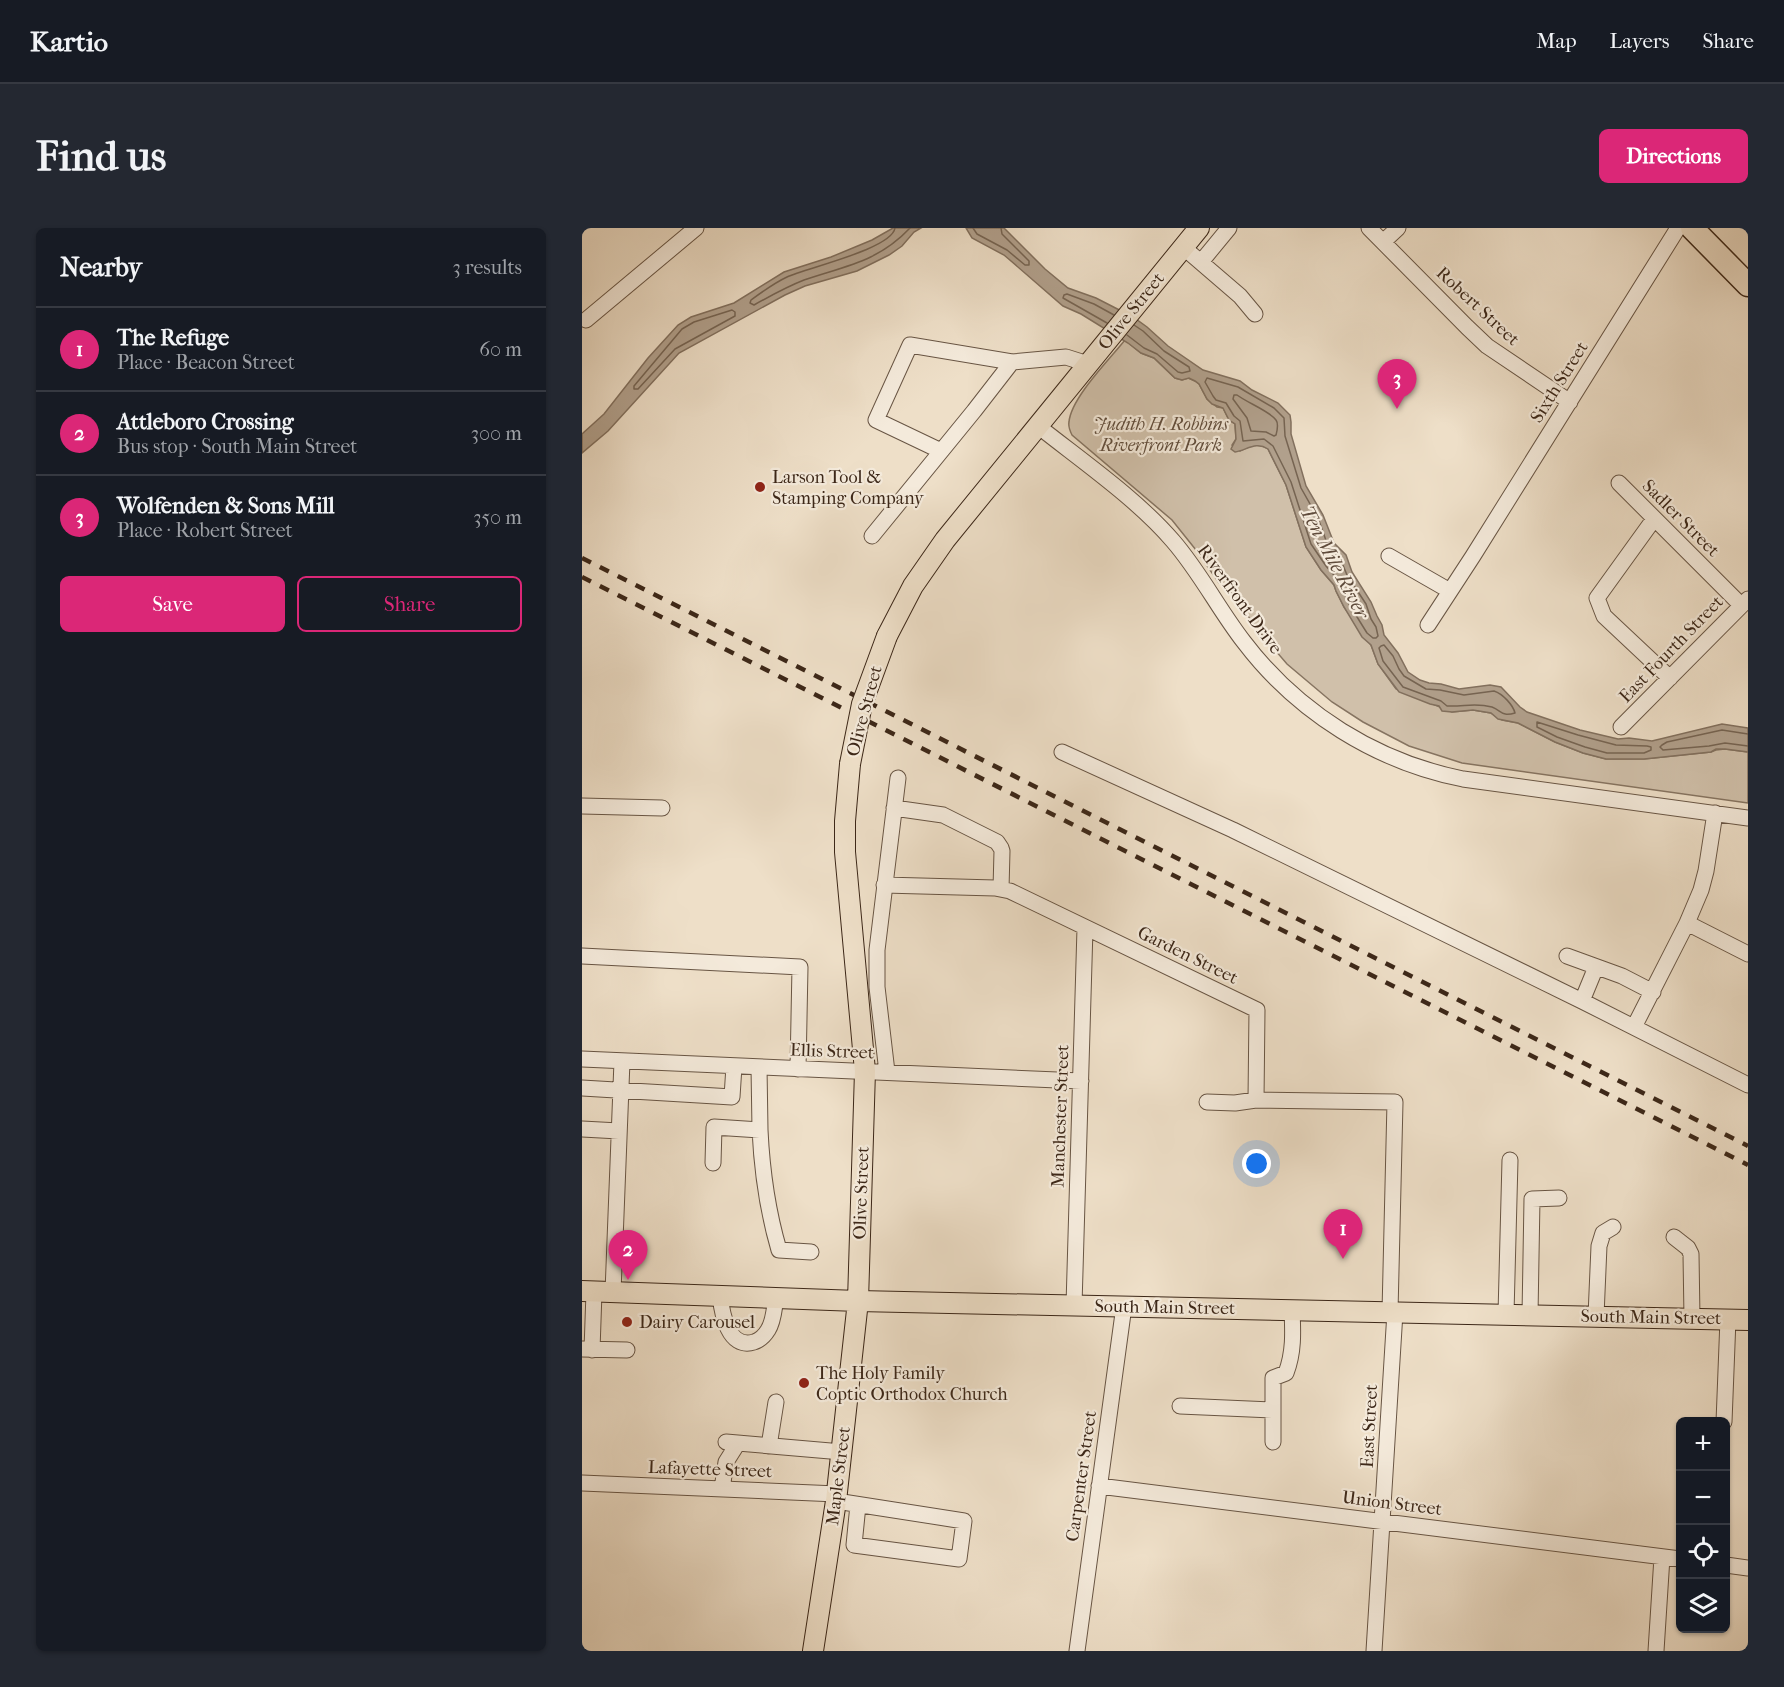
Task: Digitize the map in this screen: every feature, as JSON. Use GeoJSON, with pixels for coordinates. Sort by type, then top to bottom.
{"type":"FeatureCollection","features":[{"type":"Feature","properties":{"kind":"highway"},"geometry":{"type":"LineString","coordinates":[[1692,228],[1748,285]]}},
{"type":"Feature","properties":{"kind":"main road","name":"Olive Street"},"geometry":{"type":"LineString","coordinates":[[858,1300],[865,1071],[844,821],[850,764],[862,704],[887,636],[913,586],[936,553],[1199,228]]}},
{"type":"Feature","properties":{"kind":"main road","name":"South Main Street"},"geometry":{"type":"LineString","coordinates":[[597,1292],[1748,1320]]}},
{"type":"Feature","properties":{"kind":"main road","name":"Maple Street"},"geometry":{"type":"LineString","coordinates":[[813,1651],[842,1452],[858,1300]]}},
{"type":"Feature","properties":{"kind":"street"},"geometry":{"type":"LineString","coordinates":[[586,320],[696,228]]}},
{"type":"Feature","properties":{"kind":"street"},"geometry":{"type":"LineString","coordinates":[[1201,262],[1229,228]]}},
{"type":"Feature","properties":{"kind":"street","name":"Robert Street"},"geometry":{"type":"LineString","coordinates":[[1369,228],[1487,346],[1570,402]]}},
{"type":"Feature","properties":{"kind":"street"},"geometry":{"type":"LineString","coordinates":[[1383,242],[1398,228]]}},
{"type":"Feature","properties":{"kind":"street","name":"Sixth Street"},"geometry":{"type":"LineString","coordinates":[[1428,625],[1678,228]]}},
{"type":"Feature","properties":{"kind":"street"},"geometry":{"type":"LineString","coordinates":[[1183,247],[1240,296],[1255,314]]}},
{"type":"Feature","properties":{"kind":"street"},"geometry":{"type":"LineString","coordinates":[[941,451],[876,420],[910,345],[1012,362],[1066,357],[1088,364]]}},
{"type":"Feature","properties":{"kind":"street"},"geometry":{"type":"LineString","coordinates":[[872,536],[1012,362]]}},
{"type":"Feature","properties":{"kind":"street","name":"Riverfront Drive"},"geometry":{"type":"LineString","coordinates":[[1038,426],[1133,502],[1160,527],[1182,552],[1237,633],[1262,664],[1308,707],[1377,751],[1409,764],[1463,779],[1748,818]]}},
{"type":"Feature","properties":{"kind":"street","name":"Sadler Street"},"geometry":{"type":"LineString","coordinates":[[1619,483],[1654,519],[1744,602]]}},
{"type":"Feature","properties":{"kind":"street"},"geometry":{"type":"LineString","coordinates":[[1654,519],[1597,598],[1604,616],[1670,678]]}},
{"type":"Feature","properties":{"kind":"street"},"geometry":{"type":"LineString","coordinates":[[1389,556],[1450,591]]}},
{"type":"Feature","properties":{"kind":"street","name":"East Fourth Street"},"geometry":{"type":"LineString","coordinates":[[1622,728],[1744,602]]}},
{"type":"Feature","properties":{"kind":"street"},"geometry":{"type":"LineString","coordinates":[[1062,752],[1244,835],[1748,1085]]}},
{"type":"Feature","properties":{"kind":"street"},"geometry":{"type":"LineString","coordinates":[[887,1072],[876,973],[884,885],[898,778]]}},
{"type":"Feature","properties":{"kind":"street"},"geometry":{"type":"LineString","coordinates":[[582,806],[662,808]]}},
{"type":"Feature","properties":{"kind":"street"},"geometry":{"type":"LineString","coordinates":[[894,808],[942,815],[997,842],[1002,851],[1000,889]]}},
{"type":"Feature","properties":{"kind":"street"},"geometry":{"type":"LineString","coordinates":[[1634,1027],[1687,923],[1705,878],[1714,813]]}},
{"type":"Feature","properties":{"kind":"street","name":"Garden Street"},"geometry":{"type":"LineString","coordinates":[[884,885],[1010,891],[1257,1010],[1256,1100]]}},
{"type":"Feature","properties":{"kind":"street"},"geometry":{"type":"LineString","coordinates":[[1687,923],[1748,954]]}},
{"type":"Feature","properties":{"kind":"street","name":"Manchester Street"},"geometry":{"type":"LineString","coordinates":[[1074,1305],[1085,928]]}},
{"type":"Feature","properties":{"kind":"street"},"geometry":{"type":"LineString","coordinates":[[582,956],[800,967],[798,1069]]}},
{"type":"Feature","properties":{"kind":"street"},"geometry":{"type":"LineString","coordinates":[[1567,956],[1622,976],[1653,992]]}},
{"type":"Feature","properties":{"kind":"street"},"geometry":{"type":"LineString","coordinates":[[1581,1001],[1596,967]]}},
{"type":"Feature","properties":{"kind":"street","name":"Ellis Street"},"geometry":{"type":"LineString","coordinates":[[582,1059],[1081,1081]]}},
{"type":"Feature","properties":{"kind":"street"},"geometry":{"type":"LineString","coordinates":[[622,1061],[619,1131],[587,1349],[627,1350]]}},
{"type":"Feature","properties":{"kind":"street"},"geometry":{"type":"LineString","coordinates":[[582,1088],[732,1097],[734,1066]]}},
{"type":"Feature","properties":{"kind":"street"},"geometry":{"type":"LineString","coordinates":[[759,1067],[761,1167],[768,1208],[779,1250],[811,1252]]}},
{"type":"Feature","properties":{"kind":"street"},"geometry":{"type":"LineString","coordinates":[[1207,1102],[1235,1103],[1256,1100]]}},
{"type":"Feature","properties":{"kind":"street","name":"East Street"},"geometry":{"type":"LineString","coordinates":[[1256,1100],[1395,1102],[1392,1312],[1374,1651]]}},
{"type":"Feature","properties":{"kind":"street"},"geometry":{"type":"LineString","coordinates":[[712,1162],[714,1127],[760,1130]]}},
{"type":"Feature","properties":{"kind":"street"},"geometry":{"type":"LineString","coordinates":[[582,1129],[619,1131]]}},
{"type":"Feature","properties":{"kind":"street"},"geometry":{"type":"LineString","coordinates":[[1506,1314],[1510,1160]]}},
{"type":"Feature","properties":{"kind":"street"},"geometry":{"type":"LineString","coordinates":[[1530,1315],[1532,1199],[1560,1198]]}},
{"type":"Feature","properties":{"kind":"street"},"geometry":{"type":"LineString","coordinates":[[1596,1316],[1599,1246],[1603,1233],[1613,1227]]}},
{"type":"Feature","properties":{"kind":"street"},"geometry":{"type":"LineString","coordinates":[[1674,1237],[1688,1248],[1691,1254],[1692,1318]]}},
{"type":"Feature","properties":{"kind":"street"},"geometry":{"type":"LineString","coordinates":[[720,1296],[723,1317],[728,1329],[738,1340],[748,1344],[760,1340],[768,1330],[773,1318],[776,1298]]}},
{"type":"Feature","properties":{"kind":"street","name":"Carpenter Street"},"geometry":{"type":"LineString","coordinates":[[1077,1651],[1124,1306]]}},
{"type":"Feature","properties":{"kind":"street"},"geometry":{"type":"LineString","coordinates":[[1273,1442],[1273,1378],[1286,1374],[1292,1354],[1292,1310]]}},
{"type":"Feature","properties":{"kind":"street"},"geometry":{"type":"LineString","coordinates":[[1724,1417],[1728,1319]]}},
{"type":"Feature","properties":{"kind":"street"},"geometry":{"type":"LineString","coordinates":[[769,1446],[776,1402]]}},
{"type":"Feature","properties":{"kind":"street"},"geometry":{"type":"LineString","coordinates":[[1180,1406],[1273,1410]]}},
{"type":"Feature","properties":{"kind":"street"},"geometry":{"type":"LineString","coordinates":[[722,1489],[726,1462],[732,1443],[842,1452]]}},
{"type":"Feature","properties":{"kind":"street","name":"Lafayette Street"},"geometry":{"type":"LineString","coordinates":[[582,1483],[836,1497],[858,1505],[964,1521],[959,1559],[854,1545],[858,1505]]}},
{"type":"Feature","properties":{"kind":"street","name":"Union Street"},"geometry":{"type":"LineString","coordinates":[[1099,1486],[1676,1559]]}},
{"type":"Feature","properties":{"kind":"street"},"geometry":{"type":"LineString","coordinates":[[1656,1651],[1662,1557]]}},
{"type":"Feature","properties":{"kind":"street"},"geometry":{"type":"LineString","coordinates":[[1730,1566],[1748,1568]]}},
{"type":"Feature","properties":{"kind":"green space","name":"Judith H. Robbins Riverfront Park"},"geometry":{"type":"Polygon","coordinates":[[[1125,340],[1141,353],[1154,358],[1175,378],[1182,380],[1188,378],[1199,384],[1207,399],[1217,407],[1223,408],[1229,420],[1235,424],[1236,439],[1232,445],[1240,451],[1257,445],[1268,449],[1286,485],[1306,547],[1334,585],[1344,607],[1371,645],[1378,664],[1396,689],[1452,712],[1473,710],[1491,713],[1502,720],[1518,723],[1555,742],[1606,759],[1644,759],[1725,749],[1748,752],[1748,803],[1462,763],[1409,746],[1363,722],[1332,702],[1287,664],[1257,629],[1227,586],[1219,583],[1172,520],[1072,435],[1069,424],[1076,402],[1125,340]]]}},
{"type":"Feature","properties":{"kind":"water"},"geometry":{"type":"Polygon","coordinates":[[[893,228],[921,228],[889,255],[857,271],[805,286],[785,295],[679,353],[608,431],[582,453],[582,434],[604,414],[648,358],[678,325],[691,317],[734,303],[784,272],[831,257],[872,240],[893,228]]]}},
{"type":"Feature","properties":{"kind":"water","name":"Ten Mile River"},"geometry":{"type":"Polygon","coordinates":[[[966,228],[1004,228],[1045,269],[1068,288],[1096,298],[1133,317],[1168,346],[1203,370],[1240,381],[1278,403],[1290,415],[1291,434],[1306,486],[1323,515],[1334,543],[1346,555],[1352,572],[1371,602],[1382,625],[1384,635],[1398,653],[1408,672],[1429,683],[1459,689],[1490,685],[1501,687],[1527,712],[1580,730],[1618,739],[1652,741],[1722,724],[1748,728],[1748,752],[1716,749],[1711,752],[1644,759],[1606,759],[1555,742],[1518,723],[1498,719],[1491,713],[1473,710],[1442,711],[1439,706],[1399,692],[1378,664],[1371,645],[1362,637],[1334,585],[1306,547],[1286,485],[1268,449],[1255,446],[1235,452],[1231,449],[1236,439],[1235,424],[1229,420],[1223,408],[1212,404],[1207,399],[1199,384],[1189,378],[1182,380],[1175,378],[1154,358],[1141,353],[1081,314],[1063,306],[1004,255],[972,238],[966,228]]]}},
{"type":"Feature","properties":{"kind":"railway"},"geometry":{"type":"LineString","coordinates":[[582,558],[1748,1146]]}},
{"type":"Feature","properties":{"kind":"railway"},"geometry":{"type":"LineString","coordinates":[[582,577],[1748,1165]]}},
{"type":"Feature","properties":{"kind":"place","name":"Wolfenden & Sons Mill"},"geometry":{"type":"Point","coordinates":[1397,409]}},
{"type":"Feature","properties":{"kind":"place","name":"Larson Tool & Stamping Company"},"geometry":{"type":"Point","coordinates":[760,487]}},
{"type":"Feature","properties":{"kind":"place","name":"The Refuge"},"geometry":{"type":"Point","coordinates":[1343,1259]}},
{"type":"Feature","properties":{"kind":"place","name":"Attleboro Crossing"},"geometry":{"type":"Point","coordinates":[628,1280]}},
{"type":"Feature","properties":{"kind":"place","name":"Dairy Carousel"},"geometry":{"type":"Point","coordinates":[627,1322]}},
{"type":"Feature","properties":{"kind":"place","name":"The Holy Family Coptic Orthodox Church"},"geometry":{"type":"Point","coordinates":[804,1383]}}]}
